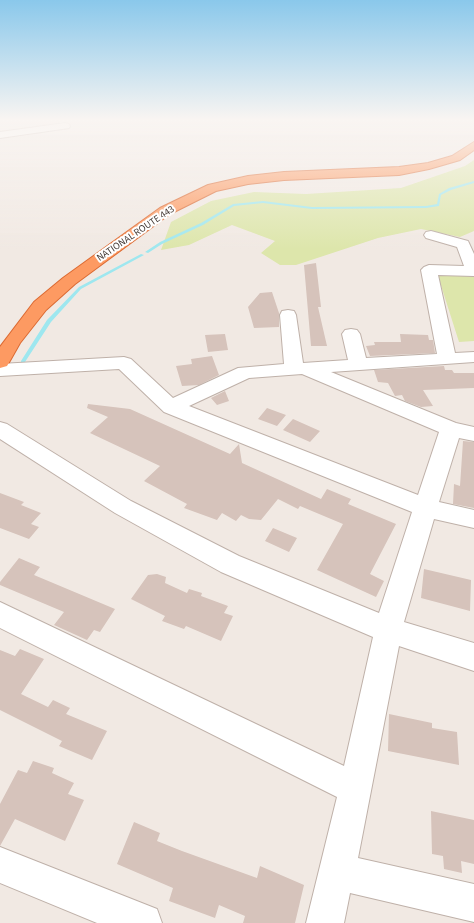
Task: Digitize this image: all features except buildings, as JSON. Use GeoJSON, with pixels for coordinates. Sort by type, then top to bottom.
{"type":"FeatureCollection","features":[{"type":"Feature","properties":{"kind":"highway","name":"NATIONAL ROUTE 443"},"geometry":{"type":"LineString","coordinates":[[0,362],[12,342],[40,306],[69,281],[165,211],[212,188],[248,180],[284,176],[399,172],[439,163]]}},
{"type":"Feature","properties":{"kind":"street"},"geometry":{"type":"LineString","coordinates":[[431,235],[463,244],[474,271],[429,270],[447,359]]}},
{"type":"Feature","properties":{"kind":"street"},"geometry":{"type":"LineString","coordinates":[[288,315],[299,368]]}},
{"type":"Feature","properties":{"kind":"street"},"geometry":{"type":"LineString","coordinates":[[351,334],[358,364]]}},
{"type":"Feature","properties":{"kind":"street"},"geometry":{"type":"LineString","coordinates":[[171,407],[245,372],[474,357]]}},
{"type":"Feature","properties":{"kind":"street"},"geometry":{"type":"LineString","coordinates":[[0,370],[124,364],[171,407],[425,508],[474,519]]}},
{"type":"Feature","properties":{"kind":"street"},"geometry":{"type":"LineString","coordinates":[[299,368],[451,429],[474,434]]}},
{"type":"Feature","properties":{"kind":"street"},"geometry":{"type":"LineString","coordinates":[[325,923],[356,789],[388,630],[451,429]]}},
{"type":"Feature","properties":{"kind":"street"},"geometry":{"type":"LineString","coordinates":[[6,437],[123,507],[230,564],[388,630],[474,657]]}},
{"type":"Feature","properties":{"kind":"street"},"geometry":{"type":"LineString","coordinates":[[1,616],[356,789]]}},
{"type":"Feature","properties":{"kind":"street"},"geometry":{"type":"LineString","coordinates":[[0,865],[143,923]]}},
{"type":"Feature","properties":{"kind":"street"},"geometry":{"type":"LineString","coordinates":[[337,872],[474,903]]}},
{"type":"Feature","properties":{"kind":"green space"},"geometry":{"type":"Polygon","coordinates":[[[469,163],[474,163],[474,231],[460,237],[421,229],[378,238],[296,265],[280,265],[261,253],[275,241],[232,225],[189,245],[161,250],[171,222],[211,201],[254,192],[306,194],[401,188],[465,166],[469,163]]]}},
{"type":"Feature","properties":{"kind":"green space"},"geometry":{"type":"Polygon","coordinates":[[[438,276],[474,276],[474,341],[459,342],[438,276]]]}},
{"type":"Feature","properties":{"kind":"waterway"},"geometry":{"type":"LineString","coordinates":[[147,252],[161,243],[202,224],[233,205],[263,202],[312,208],[426,207],[438,205],[440,195],[450,189],[474,182]]}},
{"type":"Feature","properties":{"kind":"waterway"},"geometry":{"type":"LineString","coordinates":[[23,361],[49,321],[80,288],[142,255]]}}]}
